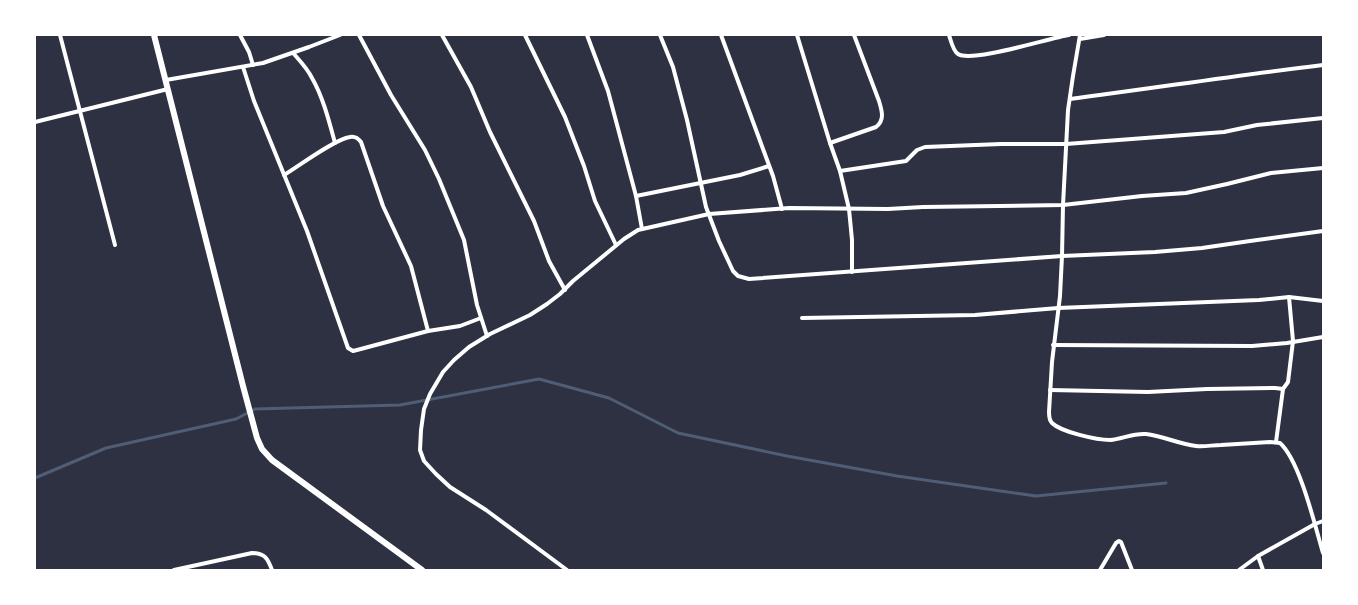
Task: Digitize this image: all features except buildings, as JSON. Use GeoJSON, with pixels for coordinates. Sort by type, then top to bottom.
{"type":"FeatureCollection","features":[{"type":"Feature","properties":{"kind":"street"},"geometry":{"type":"LineString","coordinates":[[60,35],[115,245]]}},
{"type":"Feature","properties":{"kind":"street"},"geometry":{"type":"LineString","coordinates":[[154,35],[243,386],[257,438],[262,449],[272,460],[422,570]]}},
{"type":"Feature","properties":{"kind":"street"},"geometry":{"type":"LineString","coordinates":[[240,35],[249,52],[253,65]]}},
{"type":"Feature","properties":{"kind":"street"},"geometry":{"type":"LineString","coordinates":[[166,80],[263,63],[340,35]]}},
{"type":"Feature","properties":{"kind":"street"},"geometry":{"type":"LineString","coordinates":[[359,35],[391,95],[425,150],[439,179],[464,240],[472,285],[487,336]]}},
{"type":"Feature","properties":{"kind":"street"},"geometry":{"type":"LineString","coordinates":[[442,35],[473,92],[490,132],[534,221],[549,261],[565,290]]}},
{"type":"Feature","properties":{"kind":"street"},"geometry":{"type":"LineString","coordinates":[[525,35],[565,117],[584,166],[594,201],[616,245]]}},
{"type":"Feature","properties":{"kind":"street"},"geometry":{"type":"LineString","coordinates":[[587,35],[608,91],[636,196],[642,229]]}},
{"type":"Feature","properties":{"kind":"street"},"geometry":{"type":"LineString","coordinates":[[660,35],[673,67],[708,214],[718,241],[733,271],[743,278],[749,279],[852,272],[1062,256],[1155,252],[1202,248],[1323,231]]}},
{"type":"Feature","properties":{"kind":"street"},"geometry":{"type":"LineString","coordinates":[[721,35],[769,166],[782,209]]}},
{"type":"Feature","properties":{"kind":"street"},"geometry":{"type":"LineString","coordinates":[[798,35],[830,143],[840,171],[849,209],[852,240],[852,272]]}},
{"type":"Feature","properties":{"kind":"street"},"geometry":{"type":"LineString","coordinates":[[830,143],[876,127],[882,120],[882,112],[879,101],[854,35]]}},
{"type":"Feature","properties":{"kind":"street"},"geometry":{"type":"LineString","coordinates":[[949,35],[955,51],[958,54],[968,57],[994,53],[1054,37],[1069,35]]}},
{"type":"Feature","properties":{"kind":"street"},"geometry":{"type":"LineString","coordinates":[[1104,35],[1080,37],[1073,76],[1066,144],[1062,256],[1050,390],[1049,412],[1051,422],[1062,429],[1090,437],[1109,440],[1146,434],[1199,446],[1276,442],[1284,446],[1298,473],[1323,553]]}},
{"type":"Feature","properties":{"kind":"street"},"geometry":{"type":"LineString","coordinates":[[294,53],[313,78],[335,143]]}},
{"type":"Feature","properties":{"kind":"street"},"geometry":{"type":"LineString","coordinates":[[1070,99],[1143,90],[1251,73],[1323,65]]}},
{"type":"Feature","properties":{"kind":"street"},"geometry":{"type":"LineString","coordinates":[[243,67],[254,101],[307,230],[348,348],[356,350],[428,331],[460,326],[481,318]]}},
{"type":"Feature","properties":{"kind":"street"},"geometry":{"type":"LineString","coordinates":[[35,122],[168,90]]}},
{"type":"Feature","properties":{"kind":"street"},"geometry":{"type":"LineString","coordinates":[[840,171],[906,161],[917,150],[926,147],[1001,144],[1066,144],[1224,132],[1257,125],[1323,118]]}},
{"type":"Feature","properties":{"kind":"street"},"geometry":{"type":"LineString","coordinates":[[284,175],[335,143],[351,136],[358,138],[361,142],[383,206],[411,266],[428,331]]}},
{"type":"Feature","properties":{"kind":"street"},"geometry":{"type":"LineString","coordinates":[[636,196],[740,175],[769,166]]}},
{"type":"Feature","properties":{"kind":"street"},"geometry":{"type":"LineString","coordinates":[[567,570],[492,514],[443,482],[428,466],[422,458],[420,441],[424,409],[430,394],[443,372],[469,347],[538,310],[565,290],[616,245],[642,229],[708,214],[782,209],[888,209],[1063,205],[1142,196],[1186,193],[1271,173],[1323,168]]}},
{"type":"Feature","properties":{"kind":"street"},"geometry":{"type":"LineString","coordinates":[[1276,442],[1283,389],[1288,382],[1293,341],[1289,297]]}},
{"type":"Feature","properties":{"kind":"street"},"geometry":{"type":"LineString","coordinates":[[802,318],[976,315],[1058,308],[1259,300],[1289,297],[1323,301]]}},
{"type":"Feature","properties":{"kind":"street"},"geometry":{"type":"LineString","coordinates":[[1053,345],[1252,346],[1323,337]]}},
{"type":"Feature","properties":{"kind":"street"},"geometry":{"type":"LineString","coordinates":[[1050,390],[1148,392],[1207,389],[1283,389]]}},
{"type":"Feature","properties":{"kind":"street"},"geometry":{"type":"LineString","coordinates":[[1239,570],[1258,556],[1323,521]]}},
{"type":"Feature","properties":{"kind":"street"},"geometry":{"type":"LineString","coordinates":[[1100,570],[1116,543],[1119,541],[1121,542],[1132,570]]}},
{"type":"Feature","properties":{"kind":"street"},"geometry":{"type":"LineString","coordinates":[[174,570],[252,553],[261,553],[265,556],[272,570]]}},
{"type":"Feature","properties":{"kind":"street"},"geometry":{"type":"LineString","coordinates":[[1258,556],[1263,570]]}},
{"type":"Feature","properties":{"kind":"waterway"},"geometry":{"type":"LineString","coordinates":[[35,478],[106,448],[236,419],[255,409],[400,405],[539,379],[609,398],[678,433],[787,456],[897,476],[1036,496],[1166,483]]}}]}
